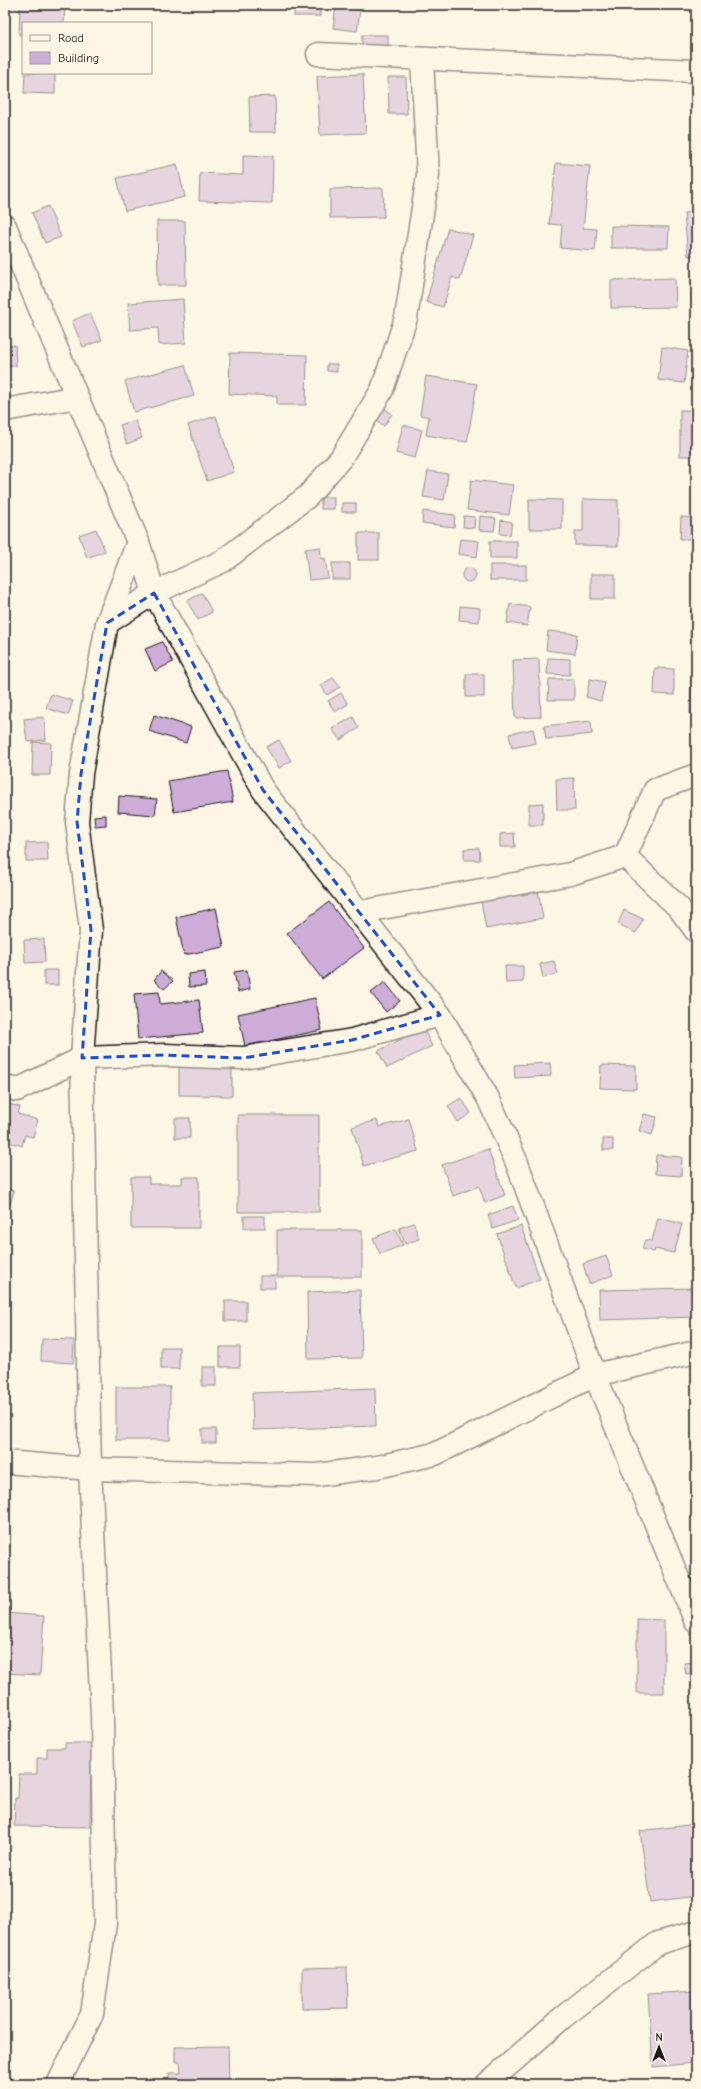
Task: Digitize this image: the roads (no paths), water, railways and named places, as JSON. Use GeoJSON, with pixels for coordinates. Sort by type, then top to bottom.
{"type":"FeatureCollection","features":[{"type":"Feature","properties":{"kind":"street"},"geometry":{"type":"LineString","coordinates":[[318,54],[696,71]]}},
{"type":"Feature","properties":{"kind":"street"},"geometry":{"type":"LineString","coordinates":[[107,623],[154,593],[223,561],[308,496],[341,458],[382,390],[406,318],[428,175],[422,59]]}},
{"type":"Feature","properties":{"kind":"street"},"geometry":{"type":"LineString","coordinates":[[5,226],[138,542],[154,593],[263,790],[440,1015],[489,1100],[517,1163],[595,1375],[696,1622]]}},
{"type":"Feature","properties":{"kind":"street"},"geometry":{"type":"LineString","coordinates":[[5,410],[77,397]]}},
{"type":"Feature","properties":{"kind":"street"},"geometry":{"type":"LineString","coordinates":[[58,2084],[92,2014],[105,1924],[102,1716],[90,1469],[82,1058],[91,930],[77,822],[81,774],[107,623],[138,542]]}},
{"type":"Feature","properties":{"kind":"street"},"geometry":{"type":"LineString","coordinates":[[360,912],[570,874],[625,856],[655,790],[696,775]]}},
{"type":"Feature","properties":{"kind":"street"},"geometry":{"type":"LineString","coordinates":[[625,856],[680,908],[696,931]]}},
{"type":"Feature","properties":{"kind":"street"},"geometry":{"type":"LineString","coordinates":[[5,1087],[17,1090],[82,1058],[166,1055],[243,1058],[352,1040],[440,1015]]}},
{"type":"Feature","properties":{"kind":"street"},"geometry":{"type":"LineString","coordinates":[[5,1462],[90,1469],[317,1475],[377,1467],[435,1454],[595,1375],[696,1352]]}},
{"type":"Feature","properties":{"kind":"street"},"geometry":{"type":"LineString","coordinates":[[487,2084],[562,2018],[658,1943],[696,1932]]}}]}
